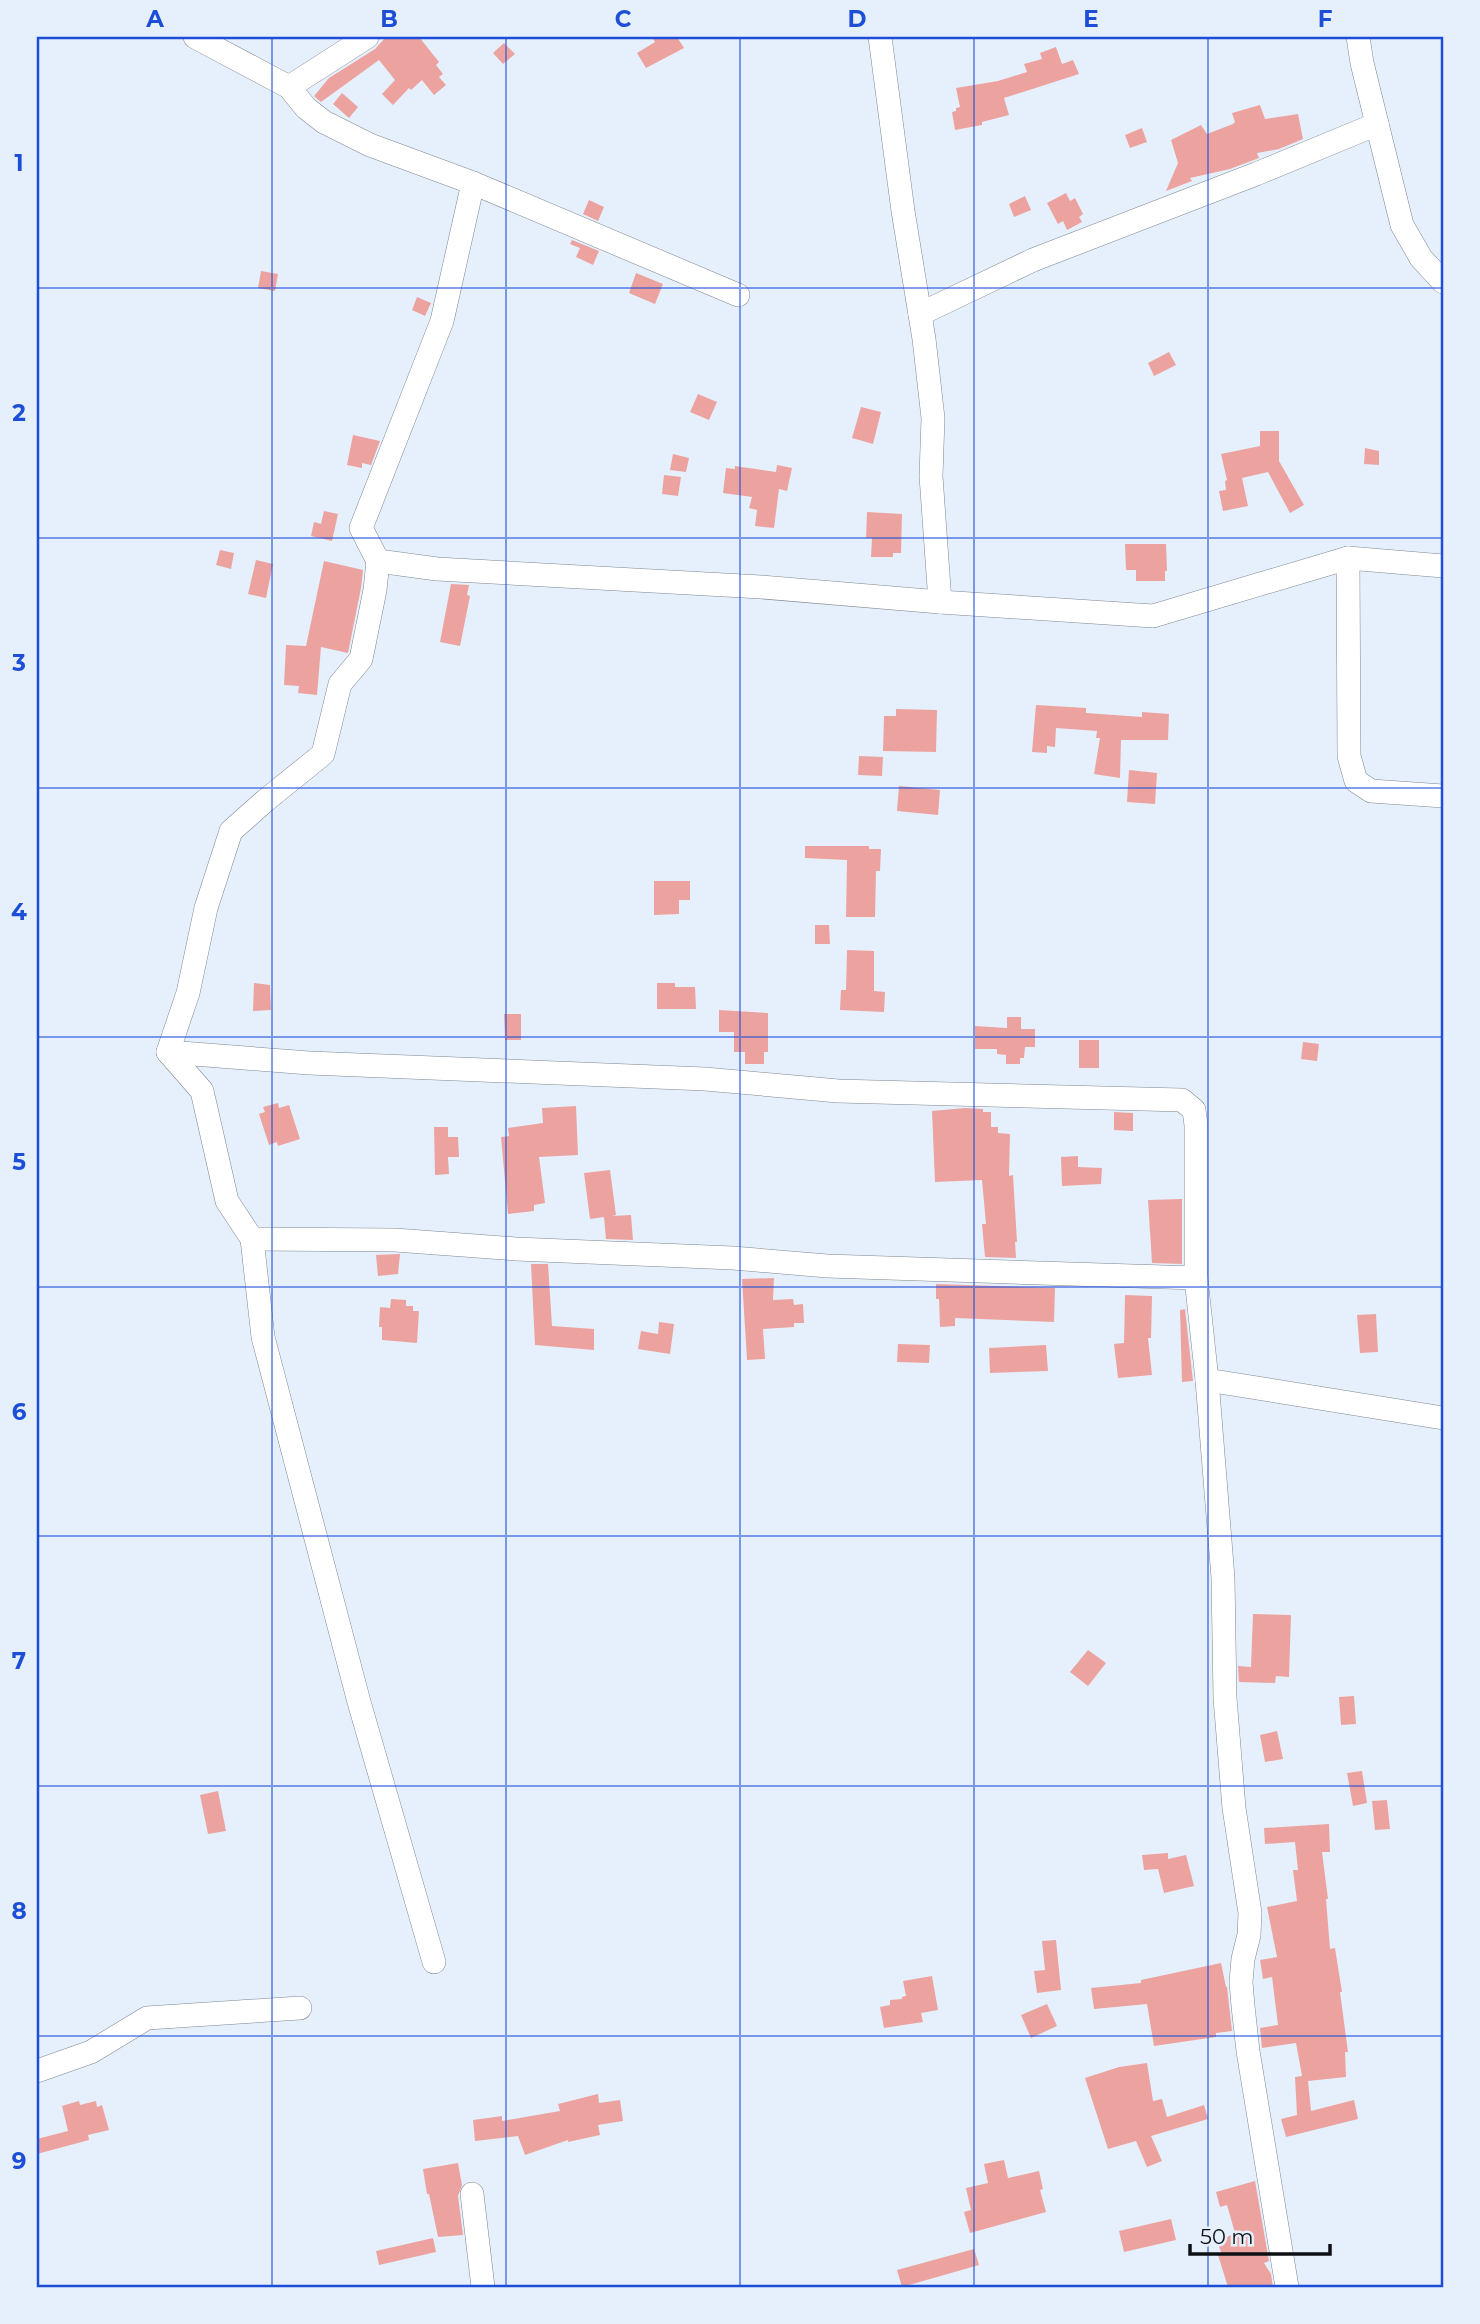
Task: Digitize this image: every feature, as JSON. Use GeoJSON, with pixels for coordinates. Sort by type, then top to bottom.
{"type":"FeatureCollection","features":[{"type":"Feature","properties":{"kind":"street"},"geometry":{"type":"LineString","coordinates":[[195,37],[289,87],[306,108],[324,122],[370,145],[473,183],[738,295]]}},
{"type":"Feature","properties":{"kind":"street"},"geometry":{"type":"LineString","coordinates":[[289,87],[367,37]]}},
{"type":"Feature","properties":{"kind":"street"},"geometry":{"type":"LineString","coordinates":[[880,37],[933,418],[931,476],[940,602]]}},
{"type":"Feature","properties":{"kind":"street"},"geometry":{"type":"LineString","coordinates":[[1358,37],[1402,225],[1421,258],[1443,282]]}},
{"type":"Feature","properties":{"kind":"street"},"geometry":{"type":"LineString","coordinates":[[920,314],[1033,260],[1377,124]]}},
{"type":"Feature","properties":{"kind":"street"},"geometry":{"type":"LineString","coordinates":[[168,1052],[188,993],[206,908],[231,831],[323,754],[340,684],[361,659],[378,561],[361,528],[442,321],[473,183]]}},
{"type":"Feature","properties":{"kind":"street"},"geometry":{"type":"LineString","coordinates":[[378,561],[437,569],[761,587],[940,602],[1153,615],[1348,558],[1443,566]]}},
{"type":"Feature","properties":{"kind":"street"},"geometry":{"type":"LineString","coordinates":[[1348,558],[1348,742],[1351,769],[1356,780],[1371,791],[1443,796]]}},
{"type":"Feature","properties":{"kind":"street"},"geometry":{"type":"LineString","coordinates":[[168,1052],[202,1091],[227,1201],[252,1239],[263,1337],[359,1702],[434,1962]]}},
{"type":"Feature","properties":{"kind":"street"},"geometry":{"type":"LineString","coordinates":[[168,1052],[309,1063],[705,1079],[838,1091],[1182,1100],[1194,1110],[1196,1278],[1223,1578],[1225,1698],[1234,1808],[1250,1913],[1241,1982],[1242,2006],[1287,2287]]}},
{"type":"Feature","properties":{"kind":"street"},"geometry":{"type":"LineString","coordinates":[[252,1239],[395,1240],[516,1249],[733,1258],[827,1266],[1196,1278]]}},
{"type":"Feature","properties":{"kind":"street"},"geometry":{"type":"LineString","coordinates":[[1207,1380],[1443,1418]]}},
{"type":"Feature","properties":{"kind":"street"},"geometry":{"type":"LineString","coordinates":[[37,2071],[91,2052],[147,2018],[300,2008]]}},
{"type":"Feature","properties":{"kind":"street"},"geometry":{"type":"LineString","coordinates":[[472,2194],[483,2287]]}},
{"type":"Feature","properties":{"kind":"building"},"geometry":{"type":"Polygon","coordinates":[[[386,37],[419,37],[439,62],[436,65],[443,74],[439,77],[446,85],[434,95],[422,80],[411,90],[409,88],[393,105],[382,94],[395,80],[379,60],[321,102],[314,96],[329,78],[375,49],[386,37]]]}},
{"type":"Feature","properties":{"kind":"building"},"geometry":{"type":"Polygon","coordinates":[[[652,37],[677,37],[684,48],[646,68],[637,53],[655,42],[652,37]]]}},
{"type":"Feature","properties":{"kind":"building"},"geometry":{"type":"Polygon","coordinates":[[[504,43],[515,54],[503,64],[493,53],[504,43]]]}},
{"type":"Feature","properties":{"kind":"building"},"geometry":{"type":"Polygon","coordinates":[[[1056,47],[1062,64],[1073,60],[1079,74],[1004,98],[1009,115],[982,122],[982,125],[955,130],[952,112],[960,107],[956,88],[998,81],[1027,72],[1024,64],[1042,59],[1040,53],[1056,47]]]}},
{"type":"Feature","properties":{"kind":"building"},"geometry":{"type":"Polygon","coordinates":[[[342,93],[358,107],[349,118],[333,104],[342,93]]]}},
{"type":"Feature","properties":{"kind":"building"},"geometry":{"type":"Polygon","coordinates":[[[1260,105],[1265,119],[1298,114],[1303,139],[1279,149],[1257,153],[1259,158],[1230,169],[1190,178],[1192,181],[1166,191],[1178,163],[1171,140],[1201,125],[1207,134],[1233,124],[1235,122],[1232,113],[1260,105]]]}},
{"type":"Feature","properties":{"kind":"building"},"geometry":{"type":"Polygon","coordinates":[[[1142,128],[1147,142],[1130,148],[1125,135],[1142,128]]]}},
{"type":"Feature","properties":{"kind":"building"},"geometry":{"type":"Polygon","coordinates":[[[1066,193],[1070,201],[1075,198],[1083,214],[1079,217],[1082,222],[1067,230],[1063,221],[1058,224],[1047,203],[1066,193]]]}},
{"type":"Feature","properties":{"kind":"building"},"geometry":{"type":"Polygon","coordinates":[[[1025,196],[1031,210],[1014,217],[1009,204],[1025,196]]]}},
{"type":"Feature","properties":{"kind":"building"},"geometry":{"type":"Polygon","coordinates":[[[589,200],[604,207],[598,221],[583,214],[589,200]]]}},
{"type":"Feature","properties":{"kind":"building"},"geometry":{"type":"Polygon","coordinates":[[[572,240],[599,251],[593,265],[576,257],[580,248],[570,244],[572,240]]]}},
{"type":"Feature","properties":{"kind":"building"},"geometry":{"type":"Polygon","coordinates":[[[261,271],[278,274],[275,291],[258,288],[261,271]]]}},
{"type":"Feature","properties":{"kind":"building"},"geometry":{"type":"Polygon","coordinates":[[[636,273],[663,284],[655,304],[629,293],[636,273]]]}},
{"type":"Feature","properties":{"kind":"building"},"geometry":{"type":"Polygon","coordinates":[[[417,297],[431,303],[425,316],[412,310],[417,297]]]}},
{"type":"Feature","properties":{"kind":"building"},"geometry":{"type":"Polygon","coordinates":[[[1169,352],[1176,365],[1154,376],[1148,363],[1169,352]]]}},
{"type":"Feature","properties":{"kind":"building"},"geometry":{"type":"Polygon","coordinates":[[[698,394],[717,402],[709,420],[690,412],[698,394]]]}},
{"type":"Feature","properties":{"kind":"building"},"geometry":{"type":"Polygon","coordinates":[[[861,407],[881,412],[873,444],[852,438],[861,407]]]}},
{"type":"Feature","properties":{"kind":"building"},"geometry":{"type":"Polygon","coordinates":[[[1260,431],[1279,431],[1279,461],[1304,505],[1290,513],[1268,472],[1242,478],[1248,506],[1223,511],[1219,491],[1226,490],[1227,480],[1221,454],[1260,446],[1260,431]]]}},
{"type":"Feature","properties":{"kind":"building"},"geometry":{"type":"Polygon","coordinates":[[[353,435],[380,441],[371,465],[362,463],[362,468],[347,465],[353,435]]]}},
{"type":"Feature","properties":{"kind":"building"},"geometry":{"type":"Polygon","coordinates":[[[1365,448],[1379,451],[1379,465],[1364,464],[1365,448]]]}},
{"type":"Feature","properties":{"kind":"building"},"geometry":{"type":"Polygon","coordinates":[[[673,454],[689,458],[686,472],[670,470],[673,454]]]}},
{"type":"Feature","properties":{"kind":"building"},"geometry":{"type":"Polygon","coordinates":[[[777,465],[792,468],[787,491],[779,489],[774,528],[755,526],[757,510],[749,508],[752,497],[723,493],[726,468],[735,469],[735,466],[776,472],[777,465]]]}},
{"type":"Feature","properties":{"kind":"building"},"geometry":{"type":"Polygon","coordinates":[[[664,475],[681,477],[678,496],[662,494],[664,475]]]}},
{"type":"Feature","properties":{"kind":"building"},"geometry":{"type":"Polygon","coordinates":[[[324,511],[338,514],[332,541],[311,536],[314,522],[321,524],[324,511]]]}},
{"type":"Feature","properties":{"kind":"building"},"geometry":{"type":"Polygon","coordinates":[[[867,512],[902,514],[901,553],[893,553],[893,557],[871,557],[872,538],[866,538],[867,512]]]}},
{"type":"Feature","properties":{"kind":"building"},"geometry":{"type":"Polygon","coordinates":[[[1125,544],[1166,544],[1165,581],[1136,581],[1136,570],[1126,570],[1125,544]]]}},
{"type":"Feature","properties":{"kind":"building"},"geometry":{"type":"Polygon","coordinates":[[[220,550],[234,553],[231,569],[216,565],[220,550]]]}},
{"type":"Feature","properties":{"kind":"building"},"geometry":{"type":"Polygon","coordinates":[[[256,560],[273,564],[266,598],[248,594],[256,560]]]}},
{"type":"Feature","properties":{"kind":"building"},"geometry":{"type":"Polygon","coordinates":[[[324,561],[363,570],[361,588],[348,653],[321,647],[317,695],[298,693],[299,686],[284,685],[286,645],[306,646],[324,561]]]}},
{"type":"Feature","properties":{"kind":"building"},"geometry":{"type":"Polygon","coordinates":[[[451,584],[469,585],[467,595],[470,596],[460,646],[440,642],[451,584]]]}},
{"type":"Feature","properties":{"kind":"building"},"geometry":{"type":"Polygon","coordinates":[[[1036,705],[1086,708],[1086,713],[1142,717],[1142,712],[1169,714],[1168,740],[1121,740],[1120,778],[1094,774],[1100,738],[1096,738],[1097,731],[1056,728],[1055,747],[1047,746],[1047,753],[1032,752],[1036,705]]]}},
{"type":"Feature","properties":{"kind":"building"},"geometry":{"type":"Polygon","coordinates":[[[896,709],[937,710],[936,752],[883,751],[884,716],[896,716],[896,709]]]}},
{"type":"Feature","properties":{"kind":"building"},"geometry":{"type":"Polygon","coordinates":[[[859,756],[883,757],[882,776],[858,775],[859,756]]]}},
{"type":"Feature","properties":{"kind":"building"},"geometry":{"type":"Polygon","coordinates":[[[1129,770],[1157,773],[1155,804],[1127,802],[1129,770]]]}},
{"type":"Feature","properties":{"kind":"building"},"geometry":{"type":"Polygon","coordinates":[[[899,786],[940,790],[938,815],[897,811],[899,786]]]}},
{"type":"Feature","properties":{"kind":"building"},"geometry":{"type":"Polygon","coordinates":[[[805,846],[869,846],[869,849],[881,849],[880,871],[876,871],[875,917],[846,917],[847,860],[805,858],[805,846]]]}},
{"type":"Feature","properties":{"kind":"building"},"geometry":{"type":"Polygon","coordinates":[[[654,881],[690,881],[690,900],[679,900],[679,914],[654,915],[654,881]]]}},
{"type":"Feature","properties":{"kind":"building"},"geometry":{"type":"Polygon","coordinates":[[[815,925],[829,925],[830,944],[815,944],[815,925]]]}},
{"type":"Feature","properties":{"kind":"building"},"geometry":{"type":"Polygon","coordinates":[[[847,950],[874,951],[874,991],[885,992],[884,1012],[840,1010],[841,990],[846,990],[847,950]]]}},
{"type":"Feature","properties":{"kind":"building"},"geometry":{"type":"Polygon","coordinates":[[[254,983],[270,985],[271,1010],[253,1011],[254,983]]]}},
{"type":"Feature","properties":{"kind":"building"},"geometry":{"type":"Polygon","coordinates":[[[657,983],[695,987],[696,1009],[657,1009],[657,983]]]}},
{"type":"Feature","properties":{"kind":"building"},"geometry":{"type":"Polygon","coordinates":[[[719,1010],[768,1013],[768,1052],[764,1052],[764,1064],[745,1064],[745,1052],[734,1052],[734,1032],[719,1032],[719,1010]]]}},
{"type":"Feature","properties":{"kind":"building"},"geometry":{"type":"Polygon","coordinates":[[[504,1014],[521,1014],[521,1040],[505,1040],[504,1014]]]}},
{"type":"Feature","properties":{"kind":"building"},"geometry":{"type":"Polygon","coordinates":[[[1007,1017],[1021,1017],[1021,1029],[1035,1029],[1035,1047],[1025,1047],[1024,1058],[1020,1058],[1020,1064],[1006,1064],[1006,1055],[997,1054],[997,1049],[975,1049],[975,1026],[1007,1028],[1007,1017]]]}},
{"type":"Feature","properties":{"kind":"building"},"geometry":{"type":"Polygon","coordinates":[[[1079,1040],[1099,1040],[1099,1068],[1079,1068],[1079,1040]]]}},
{"type":"Feature","properties":{"kind":"building"},"geometry":{"type":"Polygon","coordinates":[[[1303,1042],[1319,1044],[1317,1061],[1301,1059],[1303,1042]]]}},
{"type":"Feature","properties":{"kind":"building"},"geometry":{"type":"Polygon","coordinates":[[[278,1103],[279,1108],[289,1105],[300,1139],[278,1146],[277,1142],[269,1145],[259,1114],[265,1112],[263,1107],[278,1103]]]}},
{"type":"Feature","properties":{"kind":"building"},"geometry":{"type":"Polygon","coordinates":[[[576,1106],[578,1155],[539,1157],[545,1203],[534,1205],[534,1211],[508,1214],[501,1137],[509,1136],[508,1128],[543,1123],[542,1108],[576,1106]]]}},
{"type":"Feature","properties":{"kind":"building"},"geometry":{"type":"Polygon","coordinates":[[[965,1108],[991,1112],[991,1127],[998,1127],[998,1133],[1010,1134],[1009,1176],[1013,1175],[1016,1258],[985,1257],[982,1224],[986,1224],[982,1180],[935,1182],[932,1111],[965,1108]]]}},
{"type":"Feature","properties":{"kind":"building"},"geometry":{"type":"Polygon","coordinates":[[[1114,1112],[1133,1113],[1133,1131],[1114,1130],[1114,1112]]]}},
{"type":"Feature","properties":{"kind":"building"},"geometry":{"type":"Polygon","coordinates":[[[434,1127],[448,1127],[448,1137],[458,1137],[459,1157],[448,1157],[449,1174],[435,1175],[434,1127]]]}},
{"type":"Feature","properties":{"kind":"building"},"geometry":{"type":"Polygon","coordinates":[[[1078,1156],[1078,1167],[1102,1168],[1101,1184],[1062,1186],[1061,1157],[1078,1156]]]}},
{"type":"Feature","properties":{"kind":"building"},"geometry":{"type":"Polygon","coordinates":[[[610,1170],[616,1215],[612,1216],[631,1215],[633,1240],[606,1239],[604,1217],[590,1219],[584,1173],[610,1170]]]}},
{"type":"Feature","properties":{"kind":"building"},"geometry":{"type":"Polygon","coordinates":[[[1182,1199],[1182,1264],[1152,1263],[1148,1200],[1182,1199]]]}},
{"type":"Feature","properties":{"kind":"building"},"geometry":{"type":"Polygon","coordinates":[[[400,1254],[398,1274],[378,1276],[376,1255],[400,1254]]]}},
{"type":"Feature","properties":{"kind":"building"},"geometry":{"type":"Polygon","coordinates":[[[531,1264],[548,1264],[552,1326],[594,1329],[594,1350],[535,1345],[531,1264]]]}},
{"type":"Feature","properties":{"kind":"building"},"geometry":{"type":"Polygon","coordinates":[[[774,1278],[773,1300],[793,1299],[794,1305],[803,1304],[804,1323],[794,1323],[794,1327],[763,1329],[765,1359],[747,1360],[742,1279],[774,1278]]]}},
{"type":"Feature","properties":{"kind":"building"},"geometry":{"type":"Polygon","coordinates":[[[936,1284],[1055,1288],[1054,1322],[955,1318],[955,1326],[940,1327],[936,1284]]]}},
{"type":"Feature","properties":{"kind":"building"},"geometry":{"type":"Polygon","coordinates":[[[1125,1295],[1152,1296],[1151,1338],[1148,1338],[1152,1375],[1118,1378],[1114,1344],[1124,1343],[1125,1295]]]}},
{"type":"Feature","properties":{"kind":"building"},"geometry":{"type":"Polygon","coordinates":[[[391,1299],[406,1300],[406,1306],[413,1306],[413,1311],[419,1311],[417,1343],[382,1340],[382,1327],[379,1327],[380,1307],[390,1308],[391,1299]]]}},
{"type":"Feature","properties":{"kind":"building"},"geometry":{"type":"Polygon","coordinates":[[[1185,1309],[1193,1381],[1182,1382],[1180,1310],[1185,1309]]]}},
{"type":"Feature","properties":{"kind":"building"},"geometry":{"type":"Polygon","coordinates":[[[1376,1314],[1378,1352],[1360,1353],[1357,1315],[1376,1314]]]}},
{"type":"Feature","properties":{"kind":"building"},"geometry":{"type":"Polygon","coordinates":[[[659,1322],[674,1324],[670,1354],[638,1349],[641,1331],[658,1334],[659,1322]]]}},
{"type":"Feature","properties":{"kind":"building"},"geometry":{"type":"Polygon","coordinates":[[[898,1344],[930,1345],[929,1363],[897,1362],[898,1344]]]}},
{"type":"Feature","properties":{"kind":"building"},"geometry":{"type":"Polygon","coordinates":[[[1046,1345],[1048,1371],[990,1373],[989,1348],[1046,1345]]]}},
{"type":"Feature","properties":{"kind":"building"},"geometry":{"type":"Polygon","coordinates":[[[1253,1614],[1291,1615],[1289,1677],[1276,1676],[1275,1683],[1239,1682],[1238,1666],[1251,1667],[1253,1614]]]}},
{"type":"Feature","properties":{"kind":"building"},"geometry":{"type":"Polygon","coordinates":[[[1088,1650],[1106,1663],[1088,1686],[1070,1672],[1088,1650]]]}},
{"type":"Feature","properties":{"kind":"building"},"geometry":{"type":"Polygon","coordinates":[[[1354,1696],[1356,1724],[1341,1725],[1339,1697],[1354,1696]]]}},
{"type":"Feature","properties":{"kind":"building"},"geometry":{"type":"Polygon","coordinates":[[[1277,1731],[1283,1759],[1265,1762],[1260,1735],[1277,1731]]]}},
{"type":"Feature","properties":{"kind":"building"},"geometry":{"type":"Polygon","coordinates":[[[1362,1771],[1367,1803],[1353,1806],[1347,1773],[1362,1771]]]}},
{"type":"Feature","properties":{"kind":"building"},"geometry":{"type":"Polygon","coordinates":[[[218,1791],[226,1831],[208,1834],[200,1795],[218,1791]]]}},
{"type":"Feature","properties":{"kind":"building"},"geometry":{"type":"Polygon","coordinates":[[[1387,1800],[1390,1829],[1375,1830],[1372,1801],[1387,1800]]]}},
{"type":"Feature","properties":{"kind":"building"},"geometry":{"type":"Polygon","coordinates":[[[1329,1824],[1330,1852],[1322,1852],[1328,1899],[1330,1949],[1335,1948],[1342,1992],[1348,2052],[1345,2052],[1346,2077],[1308,2081],[1311,2111],[1354,2100],[1358,2119],[1286,2137],[1281,2119],[1297,2115],[1295,2077],[1302,2076],[1296,2043],[1262,2048],[1260,2028],[1278,2025],[1272,1977],[1263,1979],[1260,1960],[1277,1957],[1267,1907],[1297,1901],[1293,1870],[1298,1870],[1295,1842],[1265,1844],[1264,1828],[1329,1824]]]}},
{"type":"Feature","properties":{"kind":"building"},"geometry":{"type":"Polygon","coordinates":[[[1168,1853],[1168,1859],[1186,1855],[1194,1886],[1164,1893],[1158,1869],[1144,1870],[1142,1855],[1168,1853]]]}},
{"type":"Feature","properties":{"kind":"building"},"geometry":{"type":"Polygon","coordinates":[[[1056,1940],[1061,1990],[1037,1993],[1034,1971],[1045,1970],[1042,1941],[1056,1940]]]}},
{"type":"Feature","properties":{"kind":"building"},"geometry":{"type":"Polygon","coordinates":[[[1221,1963],[1232,2031],[1216,2033],[1216,2037],[1154,2046],[1147,2004],[1094,2009],[1091,1988],[1141,1983],[1141,1980],[1221,1963]]]}},
{"type":"Feature","properties":{"kind":"building"},"geometry":{"type":"Polygon","coordinates":[[[932,1976],[938,2010],[921,2013],[923,2022],[884,2028],[880,2007],[890,2005],[890,2000],[906,1996],[903,1981],[932,1976]]]}},
{"type":"Feature","properties":{"kind":"building"},"geometry":{"type":"Polygon","coordinates":[[[1047,2004],[1057,2026],[1031,2038],[1021,2015],[1047,2004]]]}},
{"type":"Feature","properties":{"kind":"building"},"geometry":{"type":"Polygon","coordinates":[[[1147,2063],[1153,2101],[1162,2099],[1167,2117],[1204,2105],[1208,2119],[1151,2136],[1162,2161],[1147,2167],[1136,2141],[1108,2149],[1085,2078],[1119,2067],[1147,2063]]]}},
{"type":"Feature","properties":{"kind":"building"},"geometry":{"type":"Polygon","coordinates":[[[598,2094],[599,2103],[620,2100],[623,2121],[598,2125],[600,2135],[568,2140],[525,2155],[518,2136],[475,2141],[473,2120],[502,2116],[502,2121],[560,2111],[558,2104],[598,2094]]]}},
{"type":"Feature","properties":{"kind":"building"},"geometry":{"type":"Polygon","coordinates":[[[79,2101],[80,2105],[96,2101],[97,2107],[102,2105],[109,2130],[88,2135],[89,2140],[37,2154],[37,2139],[68,2131],[62,2106],[79,2101]]]}},
{"type":"Feature","properties":{"kind":"building"},"geometry":{"type":"Polygon","coordinates":[[[1004,2160],[1008,2178],[1039,2171],[1043,2189],[1040,2190],[1046,2212],[970,2233],[964,2212],[971,2210],[966,2188],[988,2183],[984,2164],[1004,2160]]]}},
{"type":"Feature","properties":{"kind":"building"},"geometry":{"type":"Polygon","coordinates":[[[458,2163],[462,2185],[458,2196],[463,2235],[438,2237],[423,2169],[458,2163]]]}},
{"type":"Feature","properties":{"kind":"building"},"geometry":{"type":"Polygon","coordinates":[[[1255,2181],[1269,2261],[1264,2263],[1271,2274],[1273,2287],[1228,2287],[1218,2255],[1222,2254],[1217,2242],[1235,2233],[1227,2205],[1220,2207],[1216,2192],[1255,2181]]]}},
{"type":"Feature","properties":{"kind":"building"},"geometry":{"type":"Polygon","coordinates":[[[1171,2219],[1176,2240],[1124,2252],[1119,2231],[1171,2219]]]}},
{"type":"Feature","properties":{"kind":"building"},"geometry":{"type":"Polygon","coordinates":[[[433,2238],[436,2252],[379,2265],[376,2251],[433,2238]]]}},
{"type":"Feature","properties":{"kind":"building"},"geometry":{"type":"Polygon","coordinates":[[[974,2249],[979,2265],[902,2287],[897,2270],[974,2249]]]}}]}
